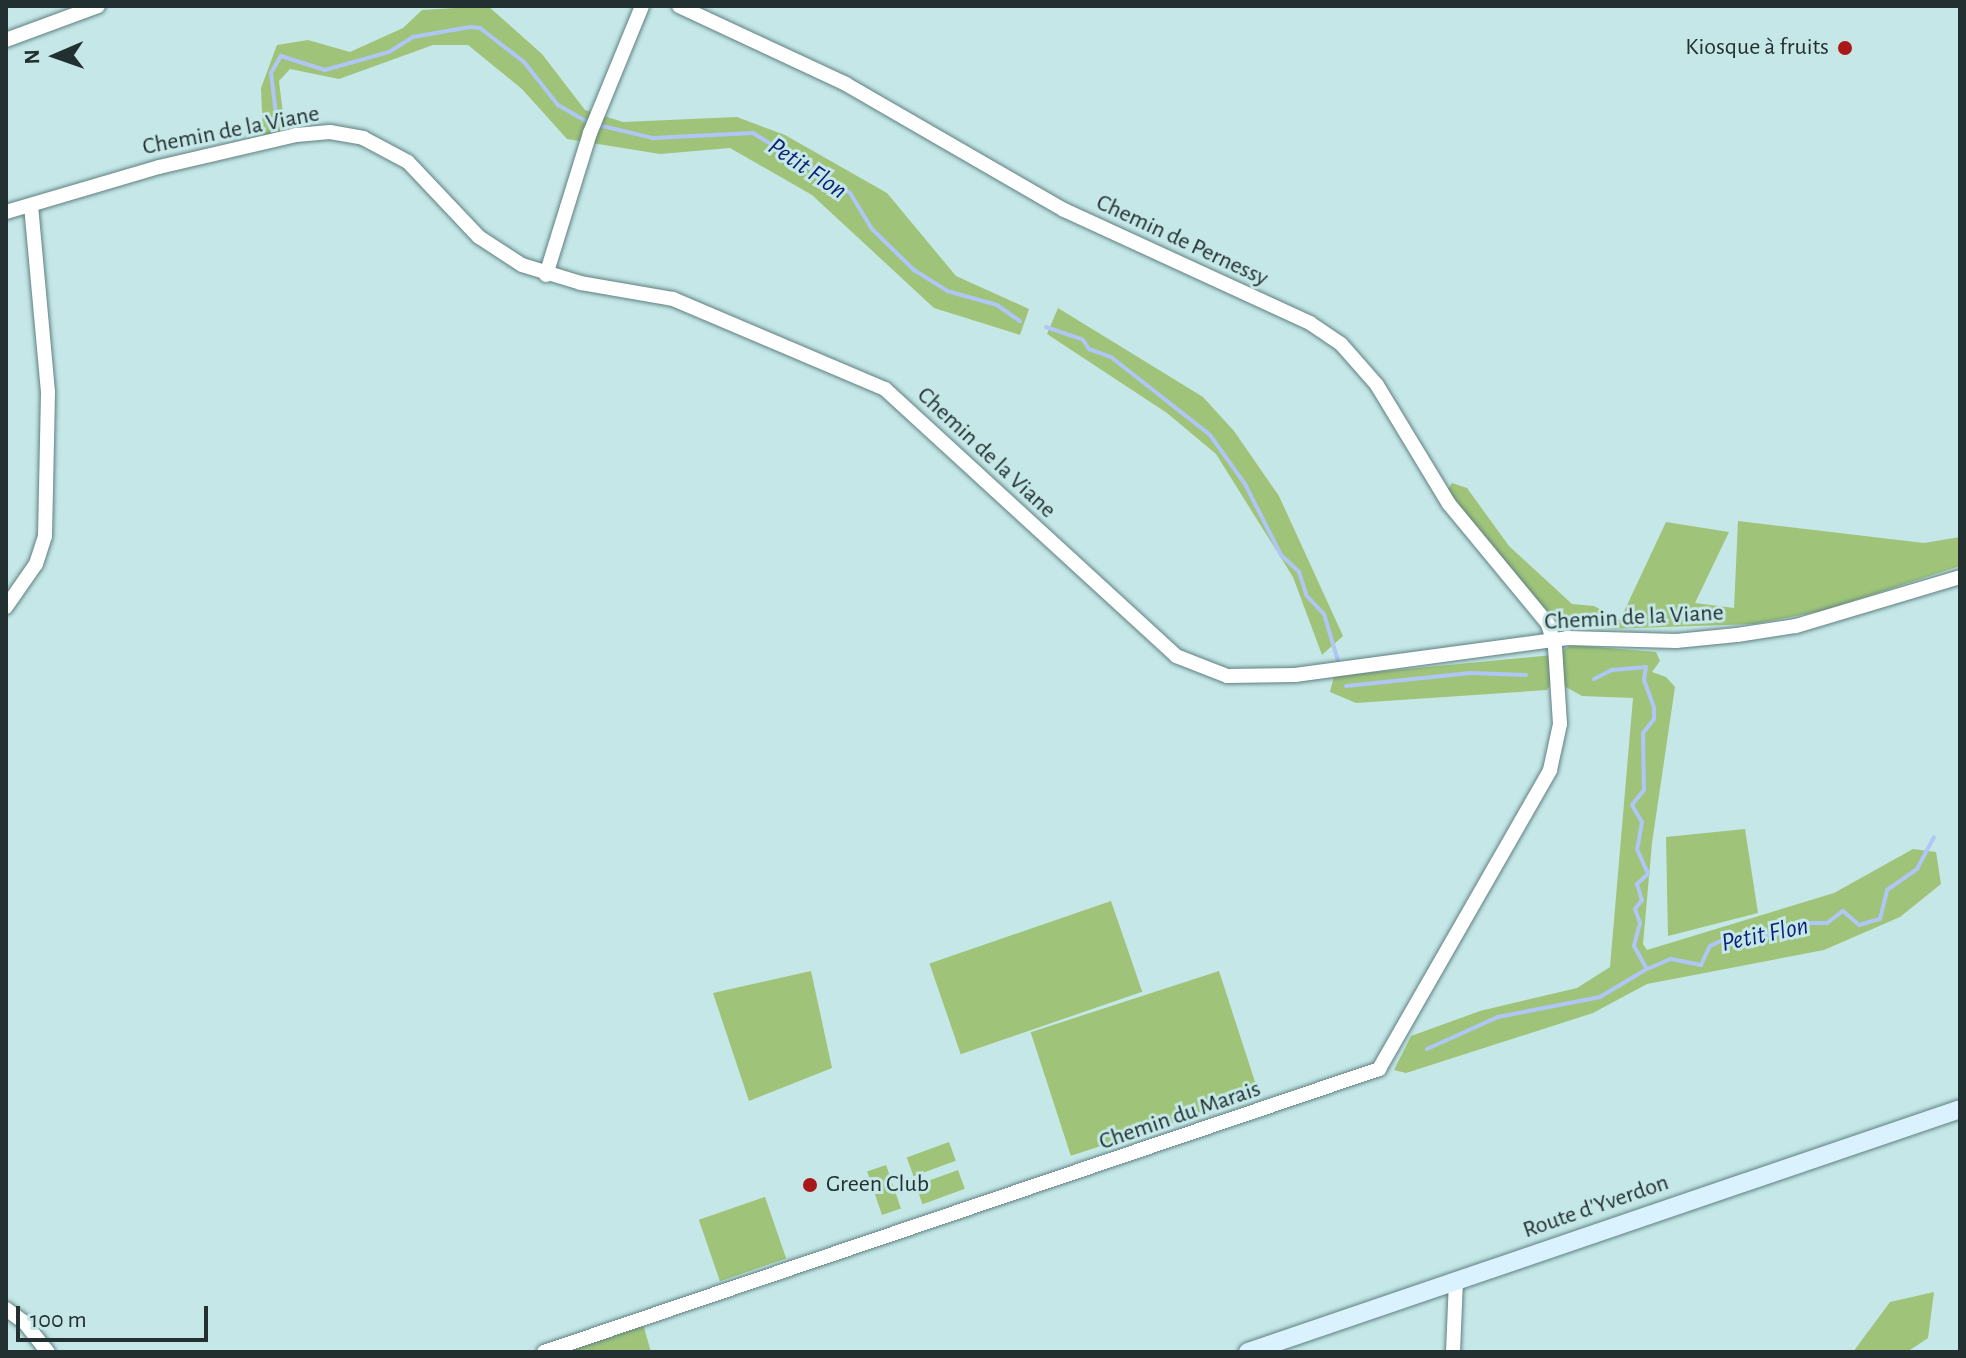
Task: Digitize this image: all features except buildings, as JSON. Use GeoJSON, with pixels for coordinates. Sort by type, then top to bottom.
{"type":"FeatureCollection","features":[{"type":"Feature","properties":{"kind":"main road","name":"Route d'Yverdon"},"geometry":{"type":"LineString","coordinates":[[1248,1352],[1960,1109]]}},
{"type":"Feature","properties":{"kind":"street"},"geometry":{"type":"LineString","coordinates":[[6,40],[98,6]]}},
{"type":"Feature","properties":{"kind":"street"},"geometry":{"type":"LineString","coordinates":[[546,275],[590,133],[642,6]]}},
{"type":"Feature","properties":{"kind":"street","name":"Chemin de Pernessy"},"geometry":{"type":"LineString","coordinates":[[679,6],[846,84],[1064,210],[1310,323],[1341,344],[1377,385],[1449,504],[1548,624],[1554,641]]}},
{"type":"Feature","properties":{"kind":"street","name":"Chemin de la Viane"},"geometry":{"type":"LineString","coordinates":[[6,212],[174,163],[296,135],[350,134],[408,162],[479,237],[546,275],[673,299],[885,389],[1176,656],[1210,672],[1248,678],[1295,675],[1554,641],[1676,641],[1796,626],[1960,577]]}},
{"type":"Feature","properties":{"kind":"street"},"geometry":{"type":"LineString","coordinates":[[6,607],[36,564],[45,536],[48,392],[31,206]]}},
{"type":"Feature","properties":{"kind":"street","name":"Chemin du Marais"},"geometry":{"type":"LineString","coordinates":[[544,1352],[1379,1069],[1550,770],[1560,724],[1554,641]]}},
{"type":"Feature","properties":{"kind":"street"},"geometry":{"type":"LineString","coordinates":[[1453,1352],[1456,1280]]}},
{"type":"Feature","properties":{"kind":"street"},"geometry":{"type":"LineString","coordinates":[[6,1309],[25,1323],[48,1352]]}},
{"type":"Feature","properties":{"kind":"green space"},"geometry":{"type":"Polygon","coordinates":[[[488,6],[542,54],[585,110],[623,122],[737,117],[785,135],[887,193],[956,276],[1029,309],[1020,335],[934,308],[812,195],[730,148],[660,154],[567,139],[522,89],[468,45],[433,45],[339,79],[290,69],[279,81],[285,130],[263,136],[261,88],[277,45],[308,40],[350,52],[403,28],[422,10],[488,6]]]}},
{"type":"Feature","properties":{"kind":"green space"},"geometry":{"type":"Polygon","coordinates":[[[1058,308],[1203,397],[1234,431],[1279,496],[1343,636],[1322,655],[1293,577],[1216,454],[1167,413],[1047,334],[1058,308]]]}},
{"type":"Feature","properties":{"kind":"green space"},"geometry":{"type":"Polygon","coordinates":[[[1452,483],[1467,488],[1509,546],[1572,604],[1594,606],[1620,620],[1666,522],[1729,532],[1695,603],[1734,608],[1738,521],[1924,543],[1960,537],[1960,566],[1822,611],[1754,624],[1575,630],[1556,622],[1447,491],[1452,483]]]}},
{"type":"Feature","properties":{"kind":"green space"},"geometry":{"type":"Polygon","coordinates":[[[1571,645],[1656,652],[1660,661],[1652,672],[1666,677],[1675,687],[1652,843],[1643,944],[1647,950],[1834,893],[1913,849],[1936,852],[1941,884],[1900,917],[1824,950],[1647,984],[1593,1013],[1406,1073],[1394,1070],[1411,1036],[1480,1011],[1577,988],[1610,967],[1633,698],[1582,696],[1564,686],[1562,651],[1571,645]]]}},
{"type":"Feature","properties":{"kind":"green space"},"geometry":{"type":"Polygon","coordinates":[[[1553,655],[1554,680],[1547,690],[1356,703],[1330,692],[1334,676],[1553,655]]]}},
{"type":"Feature","properties":{"kind":"green space"},"geometry":{"type":"Polygon","coordinates":[[[1745,829],[1758,913],[1668,936],[1666,837],[1745,829]]]}},
{"type":"Feature","properties":{"kind":"green space"},"geometry":{"type":"Polygon","coordinates":[[[1111,901],[1142,992],[961,1054],[929,964],[1111,901]]]}},
{"type":"Feature","properties":{"kind":"green space"},"geometry":{"type":"Polygon","coordinates":[[[811,971],[832,1068],[749,1101],[713,993],[811,971]]]}},
{"type":"Feature","properties":{"kind":"green space"},"geometry":{"type":"Polygon","coordinates":[[[1219,971],[1259,1095],[1071,1156],[1031,1032],[1219,971]]]}},
{"type":"Feature","properties":{"kind":"green space"},"geometry":{"type":"Polygon","coordinates":[[[949,1142],[956,1161],[914,1176],[907,1157],[949,1142]]]}},
{"type":"Feature","properties":{"kind":"green space"},"geometry":{"type":"Polygon","coordinates":[[[886,1165],[901,1208],[882,1215],[867,1172],[886,1165]]]}},
{"type":"Feature","properties":{"kind":"green space"},"geometry":{"type":"Polygon","coordinates":[[[958,1170],[965,1189],[923,1204],[916,1185],[958,1170]]]}},
{"type":"Feature","properties":{"kind":"green space"},"geometry":{"type":"Polygon","coordinates":[[[765,1197],[786,1258],[720,1281],[699,1220],[765,1197]]]}},
{"type":"Feature","properties":{"kind":"green space"},"geometry":{"type":"Polygon","coordinates":[[[1934,1292],[1928,1338],[1907,1352],[1853,1352],[1890,1302],[1934,1292]]]}},
{"type":"Feature","properties":{"kind":"green space"},"geometry":{"type":"Polygon","coordinates":[[[643,1324],[651,1352],[560,1352],[643,1324]]]}},
{"type":"Feature","properties":{"kind":"waterway","name":"Petit Flon"},"geometry":{"type":"LineString","coordinates":[[276,114],[271,73],[281,56],[325,70],[389,52],[413,37],[470,27],[480,28],[524,62],[558,105],[589,123]]}},
{"type":"Feature","properties":{"kind":"waterway","name":"Petit Flon"},"geometry":{"type":"LineString","coordinates":[[598,125],[653,138],[753,133],[850,193],[872,229],[914,270],[947,291],[997,305],[1020,321]]}},
{"type":"Feature","properties":{"kind":"waterway","name":"Petit Flon"},"geometry":{"type":"LineString","coordinates":[[1046,327],[1083,340],[1089,349],[1111,357],[1210,435],[1245,484],[1281,555],[1299,572],[1307,596],[1324,614],[1339,664]]}},
{"type":"Feature","properties":{"kind":"waterway","name":"Petit Flon"},"geometry":{"type":"LineString","coordinates":[[1594,679],[1612,670],[1646,667],[1644,680],[1654,708],[1654,719],[1643,733],[1644,790],[1632,805],[1642,822],[1637,849],[1648,874],[1637,884],[1642,900],[1635,909],[1640,923],[1634,946],[1647,969],[1671,959],[1701,965],[1710,946],[1729,937],[1784,934],[1805,923],[1827,923],[1843,911],[1859,925],[1880,919],[1887,890],[1917,869],[1934,837]]}},
{"type":"Feature","properties":{"kind":"waterway","name":"Petit Flon"},"geometry":{"type":"LineString","coordinates":[[1346,686],[1470,673],[1526,675]]}},
{"type":"Feature","properties":{"kind":"waterway"},"geometry":{"type":"LineString","coordinates":[[1427,1049],[1498,1017],[1600,997],[1647,969]]}},
{"type":"Feature","properties":{"kind":"place","name":"Kiosque à fruits"},"geometry":{"type":"Point","coordinates":[1845,48]}},
{"type":"Feature","properties":{"kind":"place","name":"Green Club"},"geometry":{"type":"Point","coordinates":[810,1185]}}]}
